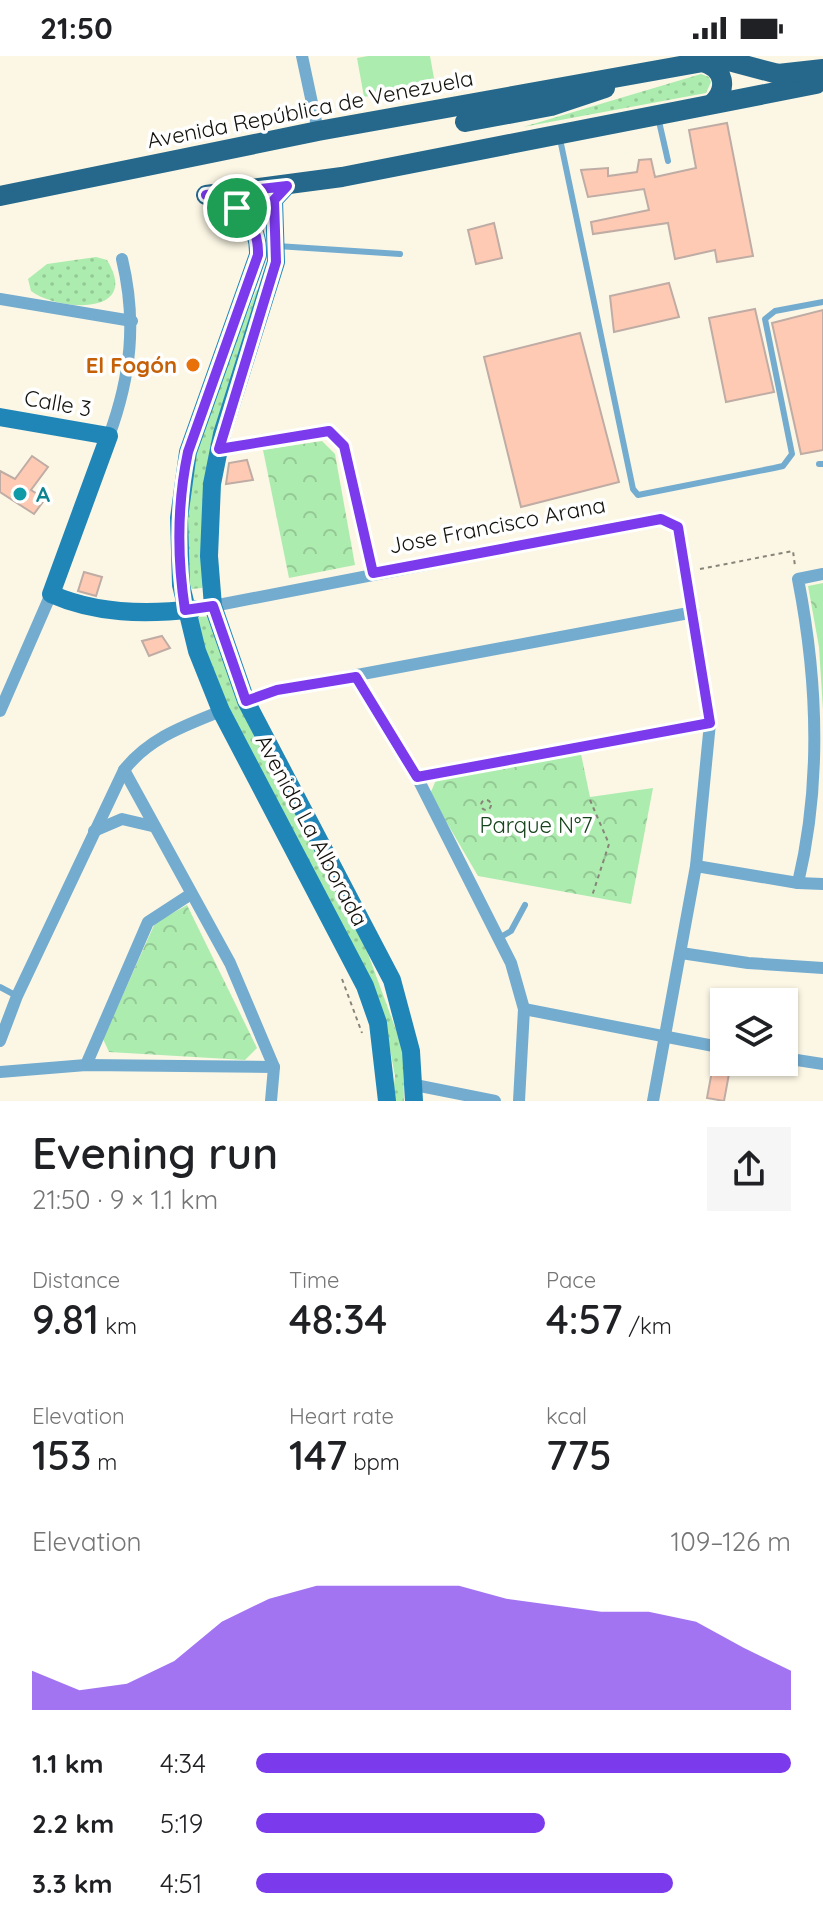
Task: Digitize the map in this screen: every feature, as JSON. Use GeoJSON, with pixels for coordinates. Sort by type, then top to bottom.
{"type":"FeatureCollection","features":[{"type":"Feature","properties":{"kind":"main road","name":"Avenida República de Venezuela"},"geometry":{"type":"LineString","coordinates":[[0,196],[318,131],[703,62],[736,59],[778,74],[823,69]]}},
{"type":"Feature","properties":{"kind":"main road"},"geometry":{"type":"LineString","coordinates":[[703,62],[712,65],[723,80],[723,89],[712,104]]}},
{"type":"Feature","properties":{"kind":"main road","name":"Avenida República de Venezuela"},"geometry":{"type":"LineString","coordinates":[[465,122],[574,100],[631,75]]}},
{"type":"Feature","properties":{"kind":"main road"},"geometry":{"type":"LineString","coordinates":[[206,195],[287,186],[823,82]]}},
{"type":"Feature","properties":{"kind":"main road"},"geometry":{"type":"LineString","coordinates":[[442,157],[464,134],[465,122],[451,106]]}},
{"type":"Feature","properties":{"kind":"main road"},"geometry":{"type":"LineString","coordinates":[[511,113],[503,122],[503,129],[517,141]]}},
{"type":"Feature","properties":{"kind":"main road","name":"Avenida La Alborada"},"geometry":{"type":"LineString","coordinates":[[287,186],[274,202],[277,246],[273,274],[219,449],[210,519],[213,606],[246,701],[392,980],[404,1018],[415,1093]]}},
{"type":"Feature","properties":{"kind":"main road","name":"Avenida La Alborada"},"geometry":{"type":"LineString","coordinates":[[206,195],[234,206],[249,219],[257,236],[258,255],[188,452],[182,481],[179,536],[185,610],[221,711],[365,986],[378,1023],[387,1101]]}},
{"type":"Feature","properties":{"kind":"main road","name":"Calle 3"},"geometry":{"type":"LineString","coordinates":[[0,417],[109,436]]}},
{"type":"Feature","properties":{"kind":"main road"},"geometry":{"type":"LineString","coordinates":[[51,594],[109,436]]}},
{"type":"Feature","properties":{"kind":"main road","name":"Jose Francisco Arana"},"geometry":{"type":"LineString","coordinates":[[51,594],[76,605],[127,612],[213,606]]}},
{"type":"Feature","properties":{"kind":"street"},"geometry":{"type":"LineString","coordinates":[[302,56],[318,131]]}},
{"type":"Feature","properties":{"kind":"street"},"geometry":{"type":"LineString","coordinates":[[109,436],[124,395],[132,321],[122,259]]}},
{"type":"Feature","properties":{"kind":"street"},"geometry":{"type":"LineString","coordinates":[[0,299],[132,321]]}},
{"type":"Feature","properties":{"kind":"street"},"geometry":{"type":"LineString","coordinates":[[219,449],[329,431],[344,446],[373,573]]}},
{"type":"Feature","properties":{"kind":"street","name":"Jose Francisco Arana"},"geometry":{"type":"LineString","coordinates":[[213,606],[661,519],[678,527],[710,723],[696,866],[653,1101]]}},
{"type":"Feature","properties":{"kind":"street"},"geometry":{"type":"LineString","coordinates":[[798,883],[811,810],[816,724],[809,639],[798,579],[823,574]]}},
{"type":"Feature","properties":{"kind":"street"},"geometry":{"type":"LineString","coordinates":[[0,711],[51,594]]}},
{"type":"Feature","properties":{"kind":"street"},"geometry":{"type":"LineString","coordinates":[[246,701],[277,690],[694,612]]}},
{"type":"Feature","properties":{"kind":"street"},"geometry":{"type":"LineString","coordinates":[[356,677],[417,777],[511,963],[524,1009],[519,1101]]}},
{"type":"Feature","properties":{"kind":"street"},"geometry":{"type":"LineString","coordinates":[[0,1041],[17,996],[124,770],[135,755],[167,733],[221,711]]}},
{"type":"Feature","properties":{"kind":"street"},"geometry":{"type":"LineString","coordinates":[[417,777],[710,723]]}},
{"type":"Feature","properties":{"kind":"street"},"geometry":{"type":"LineString","coordinates":[[124,770],[152,826],[230,963],[274,1067],[271,1101]]}},
{"type":"Feature","properties":{"kind":"street"},"geometry":{"type":"LineString","coordinates":[[94,831],[122,819],[152,826]]}},
{"type":"Feature","properties":{"kind":"street"},"geometry":{"type":"LineString","coordinates":[[696,866],[798,883],[823,884]]}},
{"type":"Feature","properties":{"kind":"street"},"geometry":{"type":"LineString","coordinates":[[86,1065],[148,922],[191,894]]}},
{"type":"Feature","properties":{"kind":"street"},"geometry":{"type":"LineString","coordinates":[[681,953],[748,963],[823,968]]}},
{"type":"Feature","properties":{"kind":"street"},"geometry":{"type":"LineString","coordinates":[[524,1009],[710,1046]]}},
{"type":"Feature","properties":{"kind":"street"},"geometry":{"type":"LineString","coordinates":[[798,1060],[823,1064]]}},
{"type":"Feature","properties":{"kind":"street"},"geometry":{"type":"LineString","coordinates":[[0,1072],[86,1065],[274,1067]]}},
{"type":"Feature","properties":{"kind":"street"},"geometry":{"type":"LineString","coordinates":[[415,1093],[495,1101]]}},
{"type":"Feature","properties":{"kind":"lane"},"geometry":{"type":"LineString","coordinates":[[657,114],[668,161]]}},
{"type":"Feature","properties":{"kind":"lane"},"geometry":{"type":"LineString","coordinates":[[559,132],[633,489],[638,495],[774,468],[789,461],[792,454],[766,316],[775,311],[823,302]]}},
{"type":"Feature","properties":{"kind":"lane"},"geometry":{"type":"LineString","coordinates":[[277,246],[400,254]]}},
{"type":"Feature","properties":{"kind":"lane"},"geometry":{"type":"LineString","coordinates":[[499,938],[511,931],[525,905]]}},
{"type":"Feature","properties":{"kind":"lane"},"geometry":{"type":"LineString","coordinates":[[0,987],[17,996]]}},
{"type":"Feature","properties":{"kind":"path"},"geometry":{"type":"LineString","coordinates":[[687,572],[793,551]]}},
{"type":"Feature","properties":{"kind":"path"},"geometry":{"type":"LineString","coordinates":[[590,800],[609,844],[592,896]]}},
{"type":"Feature","properties":{"kind":"path"},"geometry":{"type":"LineString","coordinates":[[341,976],[364,1040]]}},
{"type":"Feature","properties":{"kind":"green space"},"geometry":{"type":"Polygon","coordinates":[[[430,56],[435,84],[364,97],[357,58],[430,56]]]}},
{"type":"Feature","properties":{"kind":"green space"},"geometry":{"type":"Polygon","coordinates":[[[701,74],[709,77],[711,82],[706,93],[523,127],[701,74]]]}},
{"type":"Feature","properties":{"kind":"green space"},"geometry":{"type":"Polygon","coordinates":[[[96,257],[107,260],[115,279],[114,292],[105,300],[92,304],[59,303],[31,291],[28,279],[47,264],[96,257]]]}},
{"type":"Feature","properties":{"kind":"green space"},"geometry":{"type":"Polygon","coordinates":[[[261,287],[225,403],[206,577],[202,588],[192,589],[186,579],[188,488],[209,405],[256,291],[261,287]]]}},
{"type":"Feature","properties":{"kind":"green space"},"geometry":{"type":"Polygon","coordinates":[[[322,441],[335,454],[355,565],[289,578],[263,450],[322,441]]]}},
{"type":"Feature","properties":{"kind":"green space"},"geometry":{"type":"Polygon","coordinates":[[[823,583],[823,710],[819,647],[808,586],[823,583]]]}},
{"type":"Feature","properties":{"kind":"green space"},"geometry":{"type":"Polygon","coordinates":[[[217,616],[360,932],[403,1049],[404,1101],[392,1101],[395,1076],[387,1034],[215,684],[196,617],[217,616]]]}},
{"type":"Feature","properties":{"kind":"green space","name":"Parque N°7"},"geometry":{"type":"Polygon","coordinates":[[[581,754],[590,797],[653,788],[631,904],[478,876],[430,794],[436,780],[581,754]]]}},
{"type":"Feature","properties":{"kind":"green space"},"geometry":{"type":"Polygon","coordinates":[[[187,905],[257,1048],[245,1060],[109,1052],[103,1039],[155,923],[187,905]]]}},
{"type":"Feature","properties":{"kind":"building"},"geometry":{"type":"Polygon","coordinates":[[[727,123],[753,256],[717,262],[715,250],[675,259],[668,223],[593,234],[591,222],[649,210],[644,189],[588,197],[581,170],[608,168],[608,176],[637,172],[639,160],[651,159],[655,177],[696,168],[689,130],[727,123]]]}},
{"type":"Feature","properties":{"kind":"building"},"geometry":{"type":"Polygon","coordinates":[[[494,223],[502,258],[476,264],[468,230],[494,223]]]}},
{"type":"Feature","properties":{"kind":"building"},"geometry":{"type":"Polygon","coordinates":[[[669,283],[679,317],[614,332],[610,296],[669,283]]]}},
{"type":"Feature","properties":{"kind":"building"},"geometry":{"type":"Polygon","coordinates":[[[755,309],[774,392],[726,402],[709,318],[755,309]]]}},
{"type":"Feature","properties":{"kind":"building"},"geometry":{"type":"Polygon","coordinates":[[[823,310],[823,450],[801,454],[772,323],[823,310]]]}},
{"type":"Feature","properties":{"kind":"building"},"geometry":{"type":"Polygon","coordinates":[[[580,333],[619,482],[521,507],[484,357],[580,333]]]}},
{"type":"Feature","properties":{"kind":"building"},"geometry":{"type":"Polygon","coordinates":[[[32,456],[48,467],[31,490],[45,499],[34,514],[0,492],[0,471],[15,479],[32,456]]]}},
{"type":"Feature","properties":{"kind":"building"},"geometry":{"type":"Polygon","coordinates":[[[247,460],[253,480],[226,484],[229,463],[247,460]]]}},
{"type":"Feature","properties":{"kind":"building"},"geometry":{"type":"Polygon","coordinates":[[[84,572],[102,577],[96,596],[78,591],[84,572]]]}},
{"type":"Feature","properties":{"kind":"building"},"geometry":{"type":"Polygon","coordinates":[[[162,636],[170,648],[149,656],[142,641],[162,636]]]}},
{"type":"Feature","properties":{"kind":"building"},"geometry":{"type":"Polygon","coordinates":[[[711,1076],[729,1076],[724,1101],[707,1098],[711,1076]]]}},
{"type":"Feature","properties":{"kind":"place","name":"El Fogón"},"geometry":{"type":"Point","coordinates":[193,365]}},
{"type":"Feature","properties":{"kind":"place","name":"A"},"geometry":{"type":"Point","coordinates":[20,494]}},
{"type":"Feature","properties":{"kind":"route"},"geometry":{"type":"LineString","coordinates":[[287,186],[274,200],[278,240],[276,262],[219,449],[329,431],[344,446],[373,573],[661,519],[670,520],[678,527],[687,572],[710,723],[417,777],[356,677],[277,690],[246,701],[223,644],[213,606],[185,610],[179,536],[182,481],[188,452],[257,264],[259,249],[256,232],[249,219],[237,208],[206,195],[287,186]]}}]}
